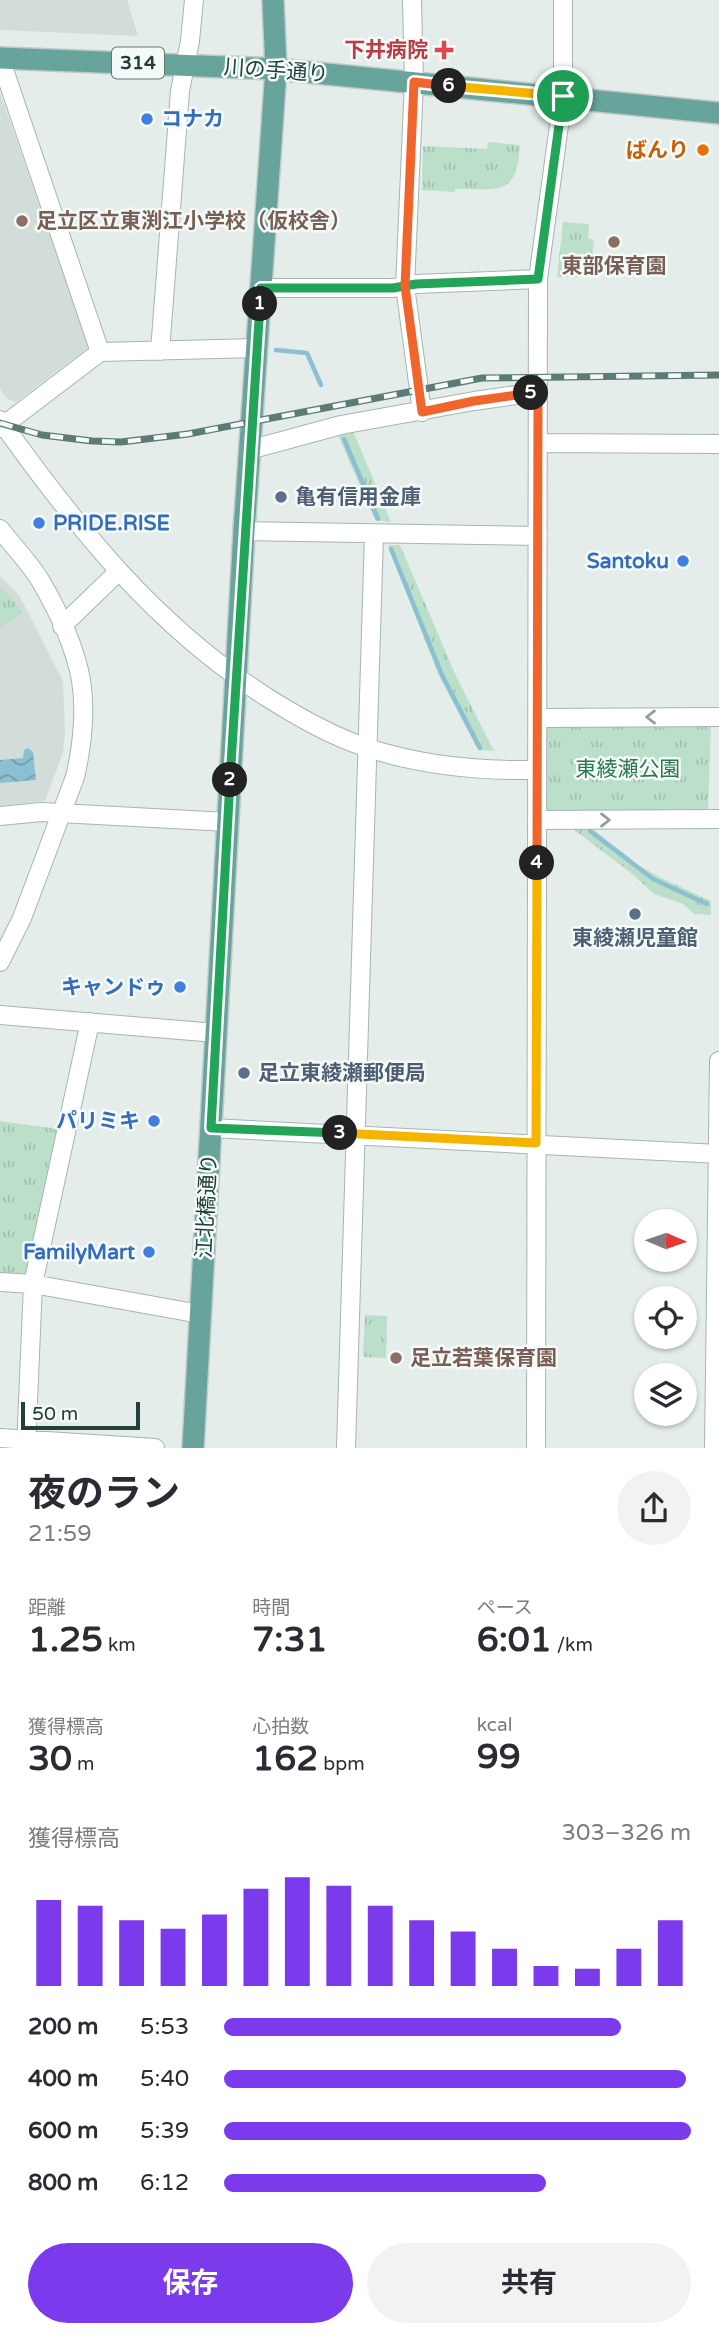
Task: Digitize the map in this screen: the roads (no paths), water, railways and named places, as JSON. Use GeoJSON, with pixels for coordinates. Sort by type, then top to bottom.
{"type":"FeatureCollection","features":[{"type":"Feature","properties":{"kind":"main road","name":"江北橋通り"},"geometry":{"type":"LineString","coordinates":[[193,1448],[244,531],[276,69],[273,0]]}},
{"type":"Feature","properties":{"kind":"main road","name":"川の手通り"},"geometry":{"type":"LineString","coordinates":[[0,58],[276,69],[719,113]]}},
{"type":"Feature","properties":{"kind":"street"},"geometry":{"type":"LineString","coordinates":[[160,351],[184,65],[190,41],[194,0]]}},
{"type":"Feature","properties":{"kind":"street"},"geometry":{"type":"LineString","coordinates":[[412,0],[414,82],[405,286],[422,412]]}},
{"type":"Feature","properties":{"kind":"street"},"geometry":{"type":"LineString","coordinates":[[536,1448],[537,820],[534,770],[538,718],[538,279],[563,96],[563,0]]}},
{"type":"Feature","properties":{"kind":"street"},"geometry":{"type":"LineString","coordinates":[[0,58],[100,352]]}},
{"type":"Feature","properties":{"kind":"street"},"geometry":{"type":"LineString","coordinates":[[261,288],[405,286],[538,279]]}},
{"type":"Feature","properties":{"kind":"street"},"geometry":{"type":"LineString","coordinates":[[257,348],[100,352],[1,424],[118,572],[158,613],[236,677],[320,728],[367,748],[442,765],[534,770]]}},
{"type":"Feature","properties":{"kind":"street"},"geometry":{"type":"LineString","coordinates":[[250,450],[341,425],[474,401],[538,393]]}},
{"type":"Feature","properties":{"kind":"street"},"geometry":{"type":"LineString","coordinates":[[538,443],[719,444]]}},
{"type":"Feature","properties":{"kind":"street"},"geometry":{"type":"LineString","coordinates":[[0,529],[39,579],[62,626],[81,680],[82,704],[80,757],[75,777],[22,918],[0,962]]}},
{"type":"Feature","properties":{"kind":"street"},"geometry":{"type":"LineString","coordinates":[[244,531],[538,536]]}},
{"type":"Feature","properties":{"kind":"street"},"geometry":{"type":"LineString","coordinates":[[346,1448],[374,534]]}},
{"type":"Feature","properties":{"kind":"street"},"geometry":{"type":"LineString","coordinates":[[62,626],[118,572]]}},
{"type":"Feature","properties":{"kind":"street"},"geometry":{"type":"LineString","coordinates":[[538,718],[719,717]]}},
{"type":"Feature","properties":{"kind":"street"},"geometry":{"type":"LineString","coordinates":[[0,816],[41,812],[228,822]]}},
{"type":"Feature","properties":{"kind":"street"},"geometry":{"type":"LineString","coordinates":[[537,820],[719,819]]}},
{"type":"Feature","properties":{"kind":"street"},"geometry":{"type":"LineString","coordinates":[[0,1015],[216,1032]]}},
{"type":"Feature","properties":{"kind":"street"},"geometry":{"type":"LineString","coordinates":[[26,1444],[33,1284],[90,1023]]}},
{"type":"Feature","properties":{"kind":"street"},"geometry":{"type":"LineString","coordinates":[[714,1448],[719,1061]]}},
{"type":"Feature","properties":{"kind":"street"},"geometry":{"type":"LineString","coordinates":[[211,1128],[718,1154]]}},
{"type":"Feature","properties":{"kind":"street"},"geometry":{"type":"LineString","coordinates":[[0,1282],[33,1284],[200,1314]]}},
{"type":"Feature","properties":{"kind":"street"},"geometry":{"type":"LineString","coordinates":[[0,1438],[26,1444],[155,1448]]}},
{"type":"Feature","properties":{"kind":"water"},"geometry":{"type":"Polygon","coordinates":[[[28,748],[33,752],[36,780],[0,783],[0,760],[23,758],[24,750],[28,748]]]}},
{"type":"Feature","properties":{"kind":"waterway"},"geometry":{"type":"LineString","coordinates":[[276,350],[307,353],[321,385]]}},
{"type":"Feature","properties":{"kind":"waterway"},"geometry":{"type":"LineString","coordinates":[[344,439],[378,519]]}},
{"type":"Feature","properties":{"kind":"waterway"},"geometry":{"type":"LineString","coordinates":[[391,549],[442,675],[480,748]]}},
{"type":"Feature","properties":{"kind":"waterway"},"geometry":{"type":"LineString","coordinates":[[590,831],[653,879],[707,904]]}},
{"type":"Feature","properties":{"kind":"railway"},"geometry":{"type":"LineString","coordinates":[[0,423],[42,435],[121,442],[188,434],[482,378],[719,375]]}},
{"type":"Feature","properties":{"kind":"place","name":"下井病院"},"geometry":{"type":"Point","coordinates":[444,50]}},
{"type":"Feature","properties":{"kind":"place","name":"コナカ"},"geometry":{"type":"Point","coordinates":[147,119]}},
{"type":"Feature","properties":{"kind":"place","name":"ばんり"},"geometry":{"type":"Point","coordinates":[703,150]}},
{"type":"Feature","properties":{"kind":"place","name":"足立区立東渕江小学校（仮校舎）"},"geometry":{"type":"Point","coordinates":[22,221]}},
{"type":"Feature","properties":{"kind":"place","name":"東部保育園"},"geometry":{"type":"Point","coordinates":[614,242]}},
{"type":"Feature","properties":{"kind":"place","name":"亀有信用金庫"},"geometry":{"type":"Point","coordinates":[281,497]}},
{"type":"Feature","properties":{"kind":"place","name":"PRIDE.RISE"},"geometry":{"type":"Point","coordinates":[39,523]}},
{"type":"Feature","properties":{"kind":"place","name":"Santoku"},"geometry":{"type":"Point","coordinates":[683,561]}},
{"type":"Feature","properties":{"kind":"place","name":"東綾瀬児童館"},"geometry":{"type":"Point","coordinates":[635,914]}},
{"type":"Feature","properties":{"kind":"place","name":"キャンドゥ"},"geometry":{"type":"Point","coordinates":[180,987]}},
{"type":"Feature","properties":{"kind":"place","name":"足立東綾瀬郵便局"},"geometry":{"type":"Point","coordinates":[244,1073]}},
{"type":"Feature","properties":{"kind":"place","name":"パリミキ"},"geometry":{"type":"Point","coordinates":[154,1121]}},
{"type":"Feature","properties":{"kind":"place","name":"FamilyMart"},"geometry":{"type":"Point","coordinates":[149,1252]}},
{"type":"Feature","properties":{"kind":"place","name":"足立若葉保育園"},"geometry":{"type":"Point","coordinates":[396,1358]}},
{"type":"Feature","properties":{"kind":"park label","name":"東綾瀬公園"},"geometry":{"type":"Point","coordinates":[628,769]}}]}
